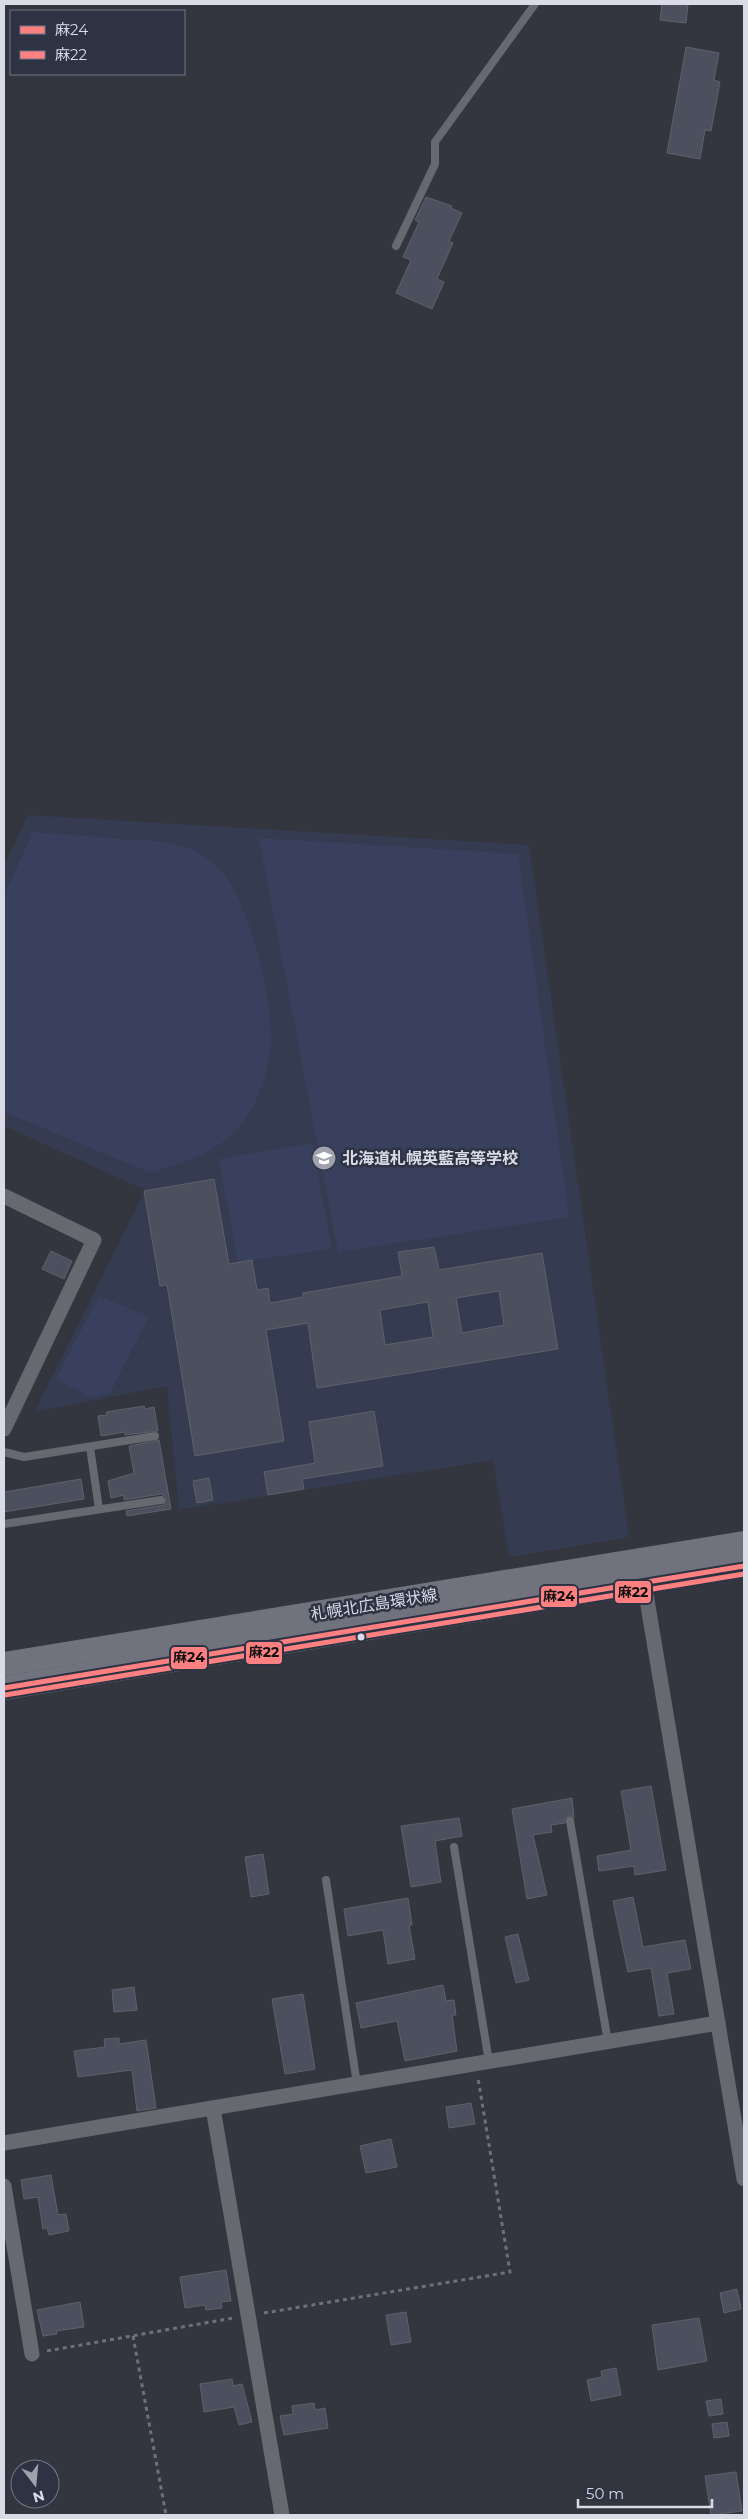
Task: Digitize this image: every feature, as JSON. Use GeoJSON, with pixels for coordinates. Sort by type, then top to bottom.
{"type":"FeatureCollection","features":[{"type":"Feature","properties":{"kind":"main road","name":"札幌北広島環状線"},"geometry":{"type":"LineString","coordinates":[[4,1664],[744,1543]]}},
{"type":"Feature","properties":{"kind":"main road","name":"札幌北広島環状線"},"geometry":{"type":"LineString","coordinates":[[4,1688],[744,1566]]}},
{"type":"Feature","properties":{"kind":"street"},"geometry":{"type":"LineString","coordinates":[[4,1429],[94,1240],[5,1199]]}},
{"type":"Feature","properties":{"kind":"street"},"geometry":{"type":"LineString","coordinates":[[644,1582],[744,2179]]}},
{"type":"Feature","properties":{"kind":"street"},"geometry":{"type":"LineString","coordinates":[[4,2143],[718,2024]]}},
{"type":"Feature","properties":{"kind":"street"},"geometry":{"type":"LineString","coordinates":[[213,2108],[282,2515]]}},
{"type":"Feature","properties":{"kind":"street"},"geometry":{"type":"LineString","coordinates":[[4,2186],[32,2354]]}},
{"type":"Feature","properties":{"kind":"lane"},"geometry":{"type":"LineString","coordinates":[[396,246],[435,164],[435,142],[535,4]]}},
{"type":"Feature","properties":{"kind":"lane"},"geometry":{"type":"LineString","coordinates":[[4,1452],[24,1457],[155,1436]]}},
{"type":"Feature","properties":{"kind":"lane"},"geometry":{"type":"LineString","coordinates":[[90,1447],[99,1510]]}},
{"type":"Feature","properties":{"kind":"lane"},"geometry":{"type":"LineString","coordinates":[[4,1524],[161,1500]]}},
{"type":"Feature","properties":{"kind":"lane"},"geometry":{"type":"LineString","coordinates":[[570,1821],[608,2042]]}},
{"type":"Feature","properties":{"kind":"lane"},"geometry":{"type":"LineString","coordinates":[[454,1847],[482,2063]]}},
{"type":"Feature","properties":{"kind":"lane"},"geometry":{"type":"LineString","coordinates":[[326,1880],[358,2084]]}},
{"type":"Feature","properties":{"kind":"path"},"geometry":{"type":"LineString","coordinates":[[32,2354],[510,2272],[482,2063]]}},
{"type":"Feature","properties":{"kind":"path"},"geometry":{"type":"LineString","coordinates":[[133,2336],[166,2515]]}},
{"type":"Feature","properties":{"kind":"shaded area","name":"北海道札幌英藍高等学校"},"geometry":{"type":"Polygon","coordinates":[[[28,815],[529,845],[629,1537],[509,1557],[493,1460],[179,1510],[167,1386],[34,1412],[145,1190],[4,1126],[4,865],[28,815]]]}},
{"type":"Feature","properties":{"kind":"shaded area"},"geometry":{"type":"Polygon","coordinates":[[[33,832],[172,843],[191,849],[204,856],[219,868],[228,879],[246,916],[260,961],[269,1009],[270,1050],[267,1070],[260,1092],[250,1112],[238,1129],[220,1145],[186,1161],[151,1173],[4,1112],[4,896],[33,832]]]}},
{"type":"Feature","properties":{"kind":"shaded area"},"geometry":{"type":"Polygon","coordinates":[[[259,838],[518,854],[569,1217],[338,1252],[259,838]]]}},
{"type":"Feature","properties":{"kind":"shaded area"},"geometry":{"type":"Polygon","coordinates":[[[312,1143],[332,1249],[238,1262],[219,1159],[312,1143]]]}},
{"type":"Feature","properties":{"kind":"shaded area"},"geometry":{"type":"Polygon","coordinates":[[[99,1296],[149,1316],[110,1393],[91,1397],[56,1379],[99,1296]]]}},
{"type":"Feature","properties":{"kind":"building"},"geometry":{"type":"Polygon","coordinates":[[[662,4],[688,4],[686,23],[660,20],[662,4]]]}},
{"type":"Feature","properties":{"kind":"building"},"geometry":{"type":"Polygon","coordinates":[[[686,47],[719,53],[714,80],[720,82],[711,131],[705,130],[700,159],[667,153],[686,47]]]}},
{"type":"Feature","properties":{"kind":"building"},"geometry":{"type":"Polygon","coordinates":[[[426,197],[452,206],[451,208],[462,213],[449,241],[453,243],[437,279],[444,282],[432,309],[396,293],[411,260],[403,257],[419,222],[415,220],[426,197]]]}},
{"type":"Feature","properties":{"kind":"building"},"geometry":{"type":"Polygon","coordinates":[[[214,1179],[229,1264],[252,1260],[257,1290],[268,1288],[270,1303],[303,1297],[303,1293],[402,1276],[398,1252],[434,1247],[439,1270],[542,1253],[558,1349],[317,1388],[308,1323],[266,1330],[284,1441],[195,1456],[167,1285],[160,1286],[144,1191],[214,1179]],[[499,1291],[456,1298],[462,1333],[504,1325],[499,1291]],[[428,1302],[380,1310],[385,1345],[433,1337],[428,1302]]]}},
{"type":"Feature","properties":{"kind":"building"},"geometry":{"type":"Polygon","coordinates":[[[51,1251],[72,1261],[64,1279],[42,1269],[51,1251]]]}},
{"type":"Feature","properties":{"kind":"building"},"geometry":{"type":"Polygon","coordinates":[[[144,1406],[145,1409],[154,1407],[158,1431],[125,1435],[125,1432],[101,1436],[98,1416],[107,1415],[106,1412],[144,1406]]]}},
{"type":"Feature","properties":{"kind":"building"},"geometry":{"type":"Polygon","coordinates":[[[374,1411],[383,1466],[302,1479],[304,1489],[268,1495],[264,1472],[315,1463],[309,1422],[374,1411]]]}},
{"type":"Feature","properties":{"kind":"building"},"geometry":{"type":"Polygon","coordinates":[[[159,1440],[171,1509],[127,1516],[126,1511],[164,1505],[166,1497],[161,1494],[124,1500],[124,1495],[111,1498],[108,1481],[134,1473],[129,1446],[159,1440]]]}},
{"type":"Feature","properties":{"kind":"building"},"geometry":{"type":"Polygon","coordinates":[[[209,1478],[213,1500],[197,1503],[193,1481],[209,1478]]]}},
{"type":"Feature","properties":{"kind":"building"},"geometry":{"type":"Polygon","coordinates":[[[81,1479],[84,1499],[4,1512],[4,1492],[81,1479]]]}},
{"type":"Feature","properties":{"kind":"building"},"geometry":{"type":"Polygon","coordinates":[[[651,1786],[666,1870],[635,1875],[634,1866],[599,1871],[597,1856],[631,1850],[621,1791],[651,1786]]]}},
{"type":"Feature","properties":{"kind":"building"},"geometry":{"type":"Polygon","coordinates":[[[572,1798],[574,1818],[569,1816],[565,1819],[565,1823],[551,1825],[552,1832],[533,1835],[547,1895],[527,1899],[512,1809],[572,1798]]]}},
{"type":"Feature","properties":{"kind":"building"},"geometry":{"type":"Polygon","coordinates":[[[459,1818],[462,1836],[435,1841],[441,1882],[411,1887],[401,1826],[459,1818]]]}},
{"type":"Feature","properties":{"kind":"building"},"geometry":{"type":"Polygon","coordinates":[[[263,1854],[269,1894],[251,1897],[245,1857],[263,1854]]]}},
{"type":"Feature","properties":{"kind":"building"},"geometry":{"type":"Polygon","coordinates":[[[633,1897],[643,1947],[685,1940],[691,1969],[667,1973],[674,2014],[659,2016],[651,1968],[628,1972],[613,1901],[633,1897]]]}},
{"type":"Feature","properties":{"kind":"building"},"geometry":{"type":"Polygon","coordinates":[[[408,1898],[412,1925],[409,1925],[415,1959],[388,1964],[383,1930],[348,1936],[344,1909],[408,1898]]]}},
{"type":"Feature","properties":{"kind":"building"},"geometry":{"type":"Polygon","coordinates":[[[518,1934],[529,1980],[516,1983],[505,1937],[518,1934]]]}},
{"type":"Feature","properties":{"kind":"building"},"geometry":{"type":"Polygon","coordinates":[[[443,1985],[446,2001],[454,2000],[456,2015],[452,2015],[457,2051],[405,2061],[397,2021],[361,2028],[356,2003],[443,1985]]]}},
{"type":"Feature","properties":{"kind":"building"},"geometry":{"type":"Polygon","coordinates":[[[134,1987],[137,2010],[114,2012],[112,1990],[134,1987]]]}},
{"type":"Feature","properties":{"kind":"building"},"geometry":{"type":"Polygon","coordinates":[[[303,1994],[315,2069],[285,2074],[272,1999],[303,1994]]]}},
{"type":"Feature","properties":{"kind":"building"},"geometry":{"type":"Polygon","coordinates":[[[119,2038],[119,2044],[146,2040],[156,2108],[137,2111],[132,2070],[78,2077],[74,2051],[105,2047],[104,2039],[119,2038]]]}},
{"type":"Feature","properties":{"kind":"building"},"geometry":{"type":"Polygon","coordinates":[[[471,2103],[475,2124],[449,2128],[446,2107],[471,2103]]]}},
{"type":"Feature","properties":{"kind":"building"},"geometry":{"type":"Polygon","coordinates":[[[391,2139],[397,2167],[366,2173],[360,2146],[391,2139]]]}},
{"type":"Feature","properties":{"kind":"building"},"geometry":{"type":"Polygon","coordinates":[[[51,2175],[58,2215],[66,2214],[69,2231],[49,2235],[47,2228],[43,2229],[38,2197],[24,2199],[21,2180],[51,2175]]]}},
{"type":"Feature","properties":{"kind":"building"},"geometry":{"type":"Polygon","coordinates":[[[226,2270],[231,2301],[221,2302],[222,2308],[206,2310],[205,2305],[185,2308],[180,2277],[226,2270]]]}},
{"type":"Feature","properties":{"kind":"building"},"geometry":{"type":"Polygon","coordinates":[[[737,2289],[741,2309],[724,2313],[720,2293],[737,2289]]]}},
{"type":"Feature","properties":{"kind":"building"},"geometry":{"type":"Polygon","coordinates":[[[80,2302],[84,2327],[56,2331],[57,2334],[43,2336],[37,2310],[80,2302]]]}},
{"type":"Feature","properties":{"kind":"building"},"geometry":{"type":"Polygon","coordinates":[[[406,2312],[411,2342],[391,2345],[386,2315],[406,2312]]]}},
{"type":"Feature","properties":{"kind":"building"},"geometry":{"type":"Polygon","coordinates":[[[699,2318],[707,2361],[658,2370],[652,2325],[699,2318]]]}},
{"type":"Feature","properties":{"kind":"building"},"geometry":{"type":"Polygon","coordinates":[[[616,2368],[621,2395],[591,2401],[587,2380],[602,2377],[601,2371],[616,2368]]]}},
{"type":"Feature","properties":{"kind":"building"},"geometry":{"type":"Polygon","coordinates":[[[232,2379],[233,2386],[242,2384],[252,2422],[239,2425],[234,2407],[204,2412],[200,2384],[232,2379]]]}},
{"type":"Feature","properties":{"kind":"building"},"geometry":{"type":"Polygon","coordinates":[[[721,2399],[723,2414],[709,2416],[706,2401],[721,2399]]]}},
{"type":"Feature","properties":{"kind":"building"},"geometry":{"type":"Polygon","coordinates":[[[314,2403],[315,2410],[325,2408],[328,2428],[284,2435],[280,2416],[293,2414],[292,2406],[314,2403]]]}},
{"type":"Feature","properties":{"kind":"building"},"geometry":{"type":"Polygon","coordinates":[[[727,2422],[729,2436],[714,2438],[712,2424],[727,2422]]]}},
{"type":"Feature","properties":{"kind":"building"},"geometry":{"type":"Polygon","coordinates":[[[736,2472],[742,2511],[711,2515],[705,2476],[736,2472]]]}},
{"type":"Feature","properties":{"kind":"transit line","name":"麻24"},"geometry":{"type":"LineString","coordinates":[[4,1688],[744,1566]]}},
{"type":"Feature","properties":{"kind":"transit line","name":"麻22"},"geometry":{"type":"LineString","coordinates":[[5,1695],[744,1574]]}},
{"type":"Feature","properties":{"kind":"place","name":"北海道札幌英藍高等学校"},"geometry":{"type":"Point","coordinates":[324,1158]}}]}
